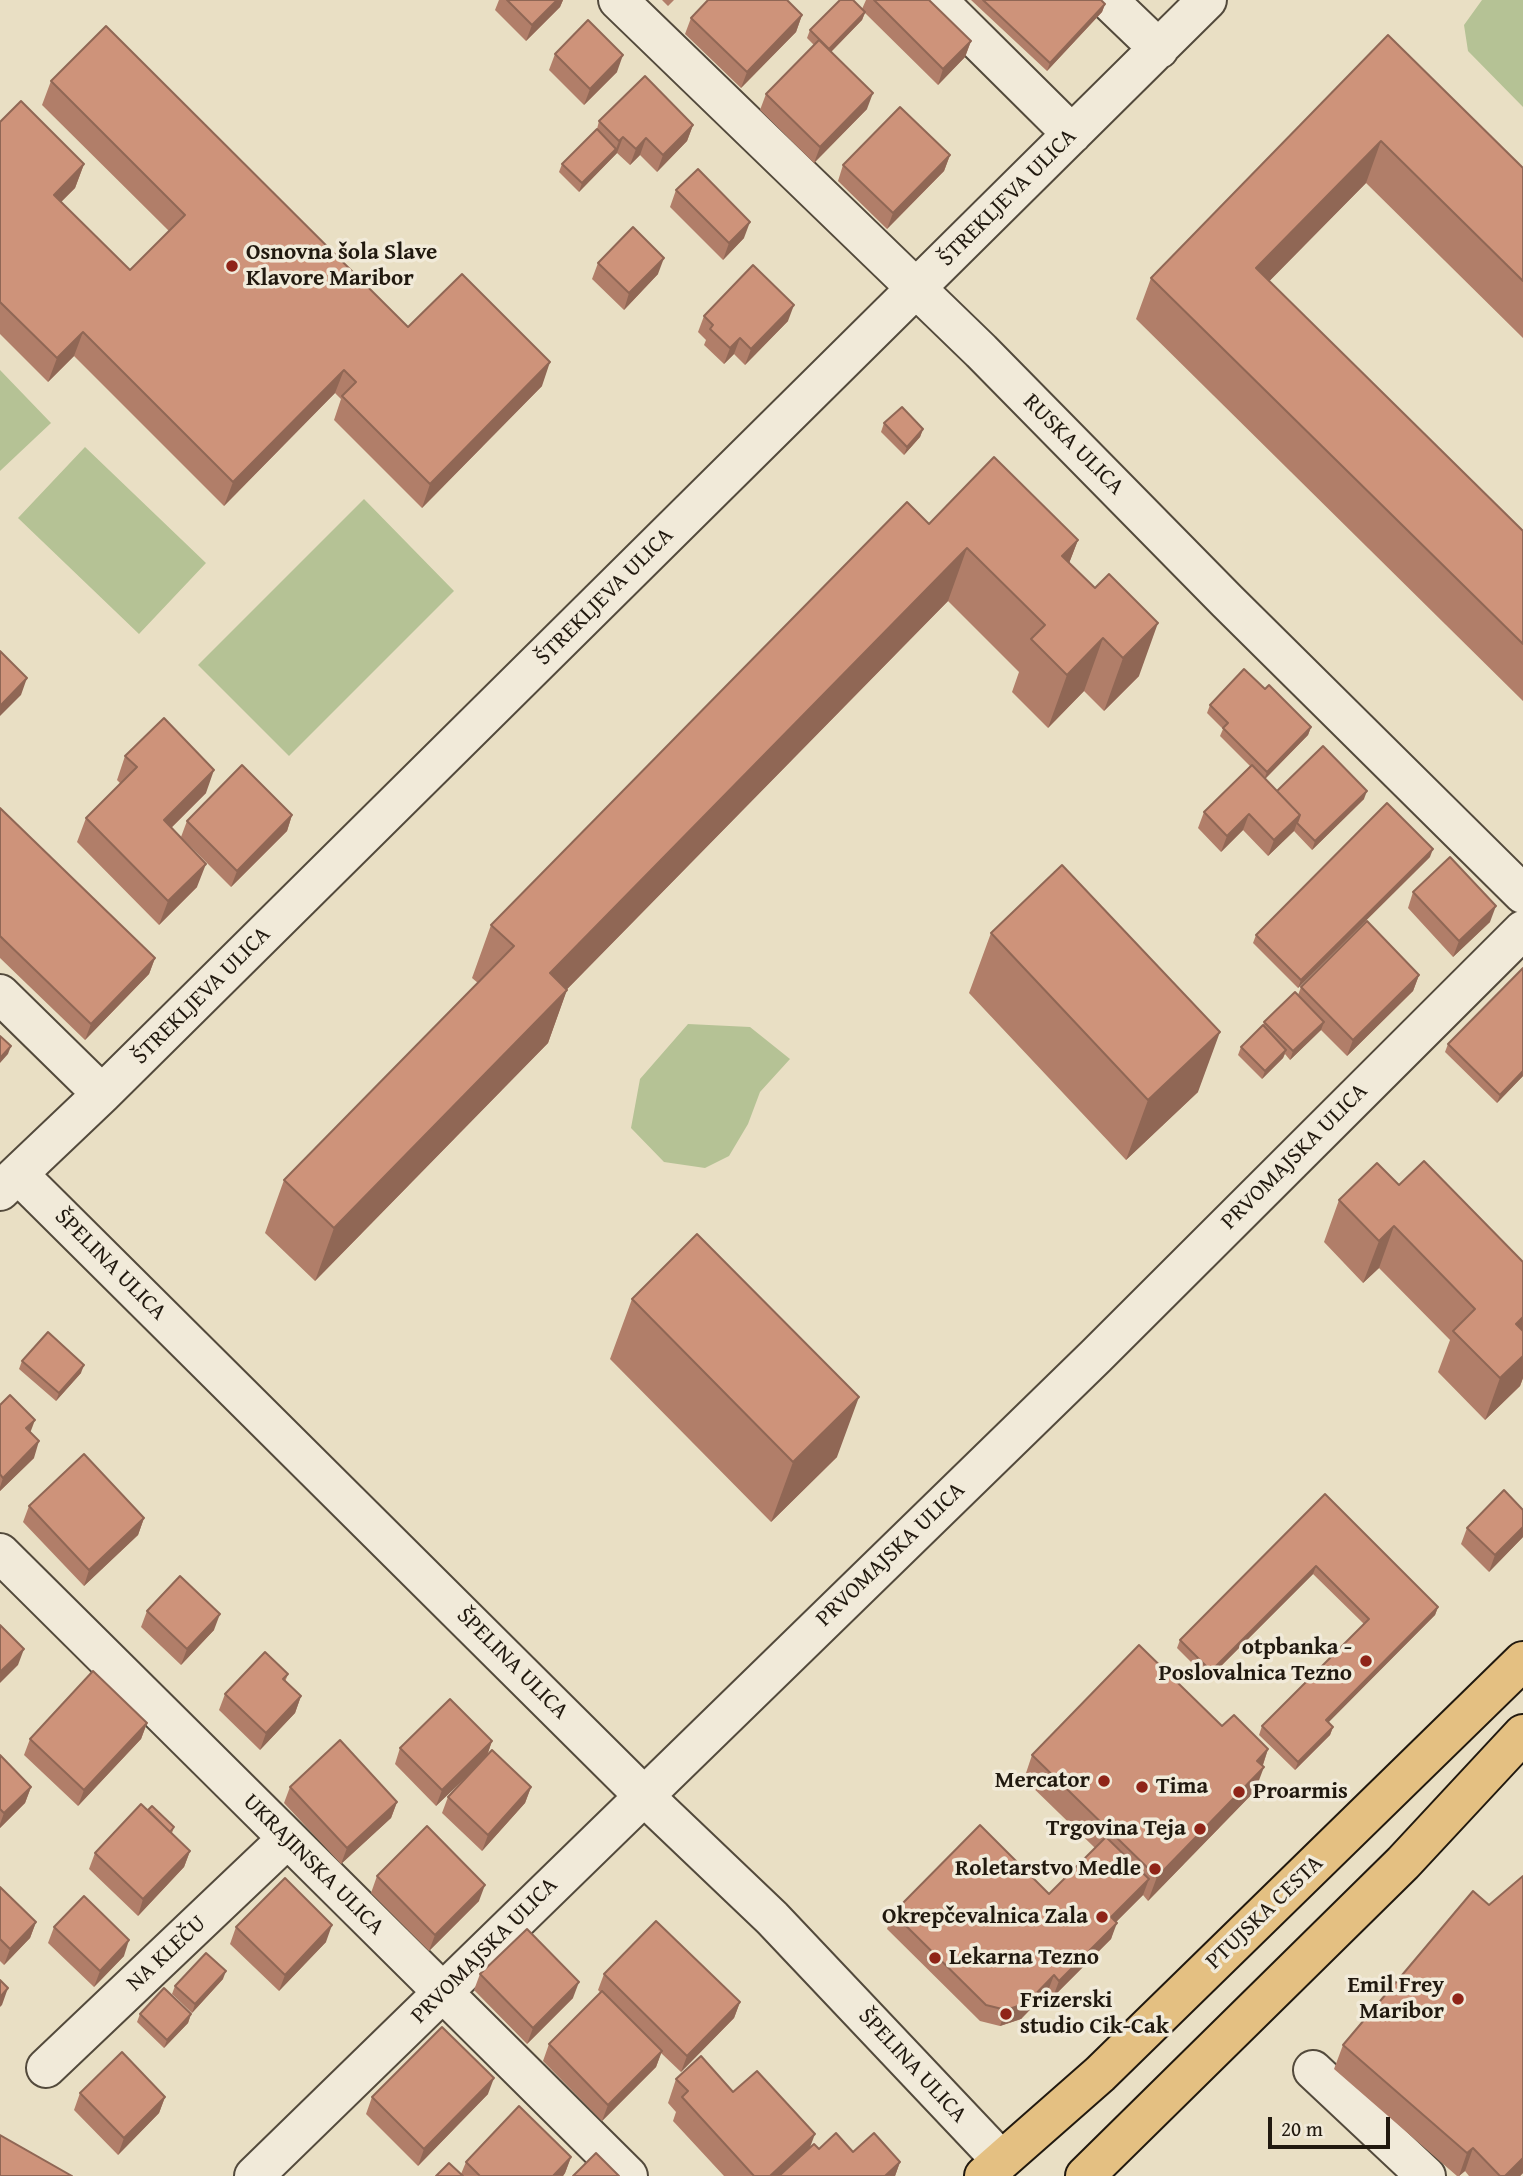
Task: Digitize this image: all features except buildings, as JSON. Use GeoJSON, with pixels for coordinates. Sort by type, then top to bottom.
{"type":"FeatureCollection","features":[{"type":"Feature","properties":{"kind":"main road","name":"PTUJSKA CESTA"},"geometry":{"type":"LineString","coordinates":[[1001,2171],[1523,1661]]}},
{"type":"Feature","properties":{"kind":"main road"},"geometry":{"type":"LineString","coordinates":[[1085,2176],[1403,1863],[1523,1734]]}},
{"type":"Feature","properties":{"kind":"street","name":"RUSKA ULICA"},"geometry":{"type":"LineString","coordinates":[[618,0],[916,288],[1523,894]]}},
{"type":"Feature","properties":{"kind":"street"},"geometry":{"type":"LineString","coordinates":[[937,0],[1072,134]]}},
{"type":"Feature","properties":{"kind":"street"},"geometry":{"type":"LineString","coordinates":[[1108,0],[1159,49]]}},
{"type":"Feature","properties":{"kind":"street","name":"ŠTREKLJEVA ULICA"},"geometry":{"type":"LineString","coordinates":[[9,1182],[102,1094],[1207,0]]}},
{"type":"Feature","properties":{"kind":"street","name":"PRVOMAJSKA ULICA"},"geometry":{"type":"LineString","coordinates":[[254,2176],[1096,1356],[1523,930]]}},
{"type":"Feature","properties":{"kind":"street"},"geometry":{"type":"LineString","coordinates":[[0,995],[102,1094]]}},
{"type":"Feature","properties":{"kind":"street","name":"ŠPELINA ULICA"},"geometry":{"type":"LineString","coordinates":[[9,1182],[772,1918],[1001,2171]]}},
{"type":"Feature","properties":{"kind":"street","name":"UKRAJINSKA ULICA"},"geometry":{"type":"LineString","coordinates":[[0,1553],[628,2176]]}},
{"type":"Feature","properties":{"kind":"street","name":"NA KLEČU"},"geometry":{"type":"LineString","coordinates":[[46,2068],[288,1839]]}},
{"type":"Feature","properties":{"kind":"street"},"geometry":{"type":"LineString","coordinates":[[1312,2070],[1426,2176]]}},
{"type":"Feature","properties":{"kind":"green space"},"geometry":{"type":"Polygon","coordinates":[[[1482,0],[1523,0],[1523,107],[1468,51],[1464,25],[1482,0]]]}},
{"type":"Feature","properties":{"kind":"green space"},"geometry":{"type":"Polygon","coordinates":[[[0,370],[51,423],[0,471],[0,370]]]}},
{"type":"Feature","properties":{"kind":"green space"},"geometry":{"type":"Polygon","coordinates":[[[85,447],[206,563],[139,634],[18,518],[85,447]]]}},
{"type":"Feature","properties":{"kind":"green space"},"geometry":{"type":"Polygon","coordinates":[[[364,499],[454,591],[289,756],[198,665],[364,499]]]}},
{"type":"Feature","properties":{"kind":"green space"},"geometry":{"type":"Polygon","coordinates":[[[688,1024],[750,1027],[790,1059],[760,1092],[748,1124],[729,1156],[705,1168],[664,1162],[631,1128],[640,1079],[688,1024]]]}},
{"type":"Feature","properties":{"kind":"place","name":"Osnovna šola Slave Klavore Maribor"},"geometry":{"type":"Point","coordinates":[232,266]}},
{"type":"Feature","properties":{"kind":"place","name":"otpbanka - Poslovalnica Tezno"},"geometry":{"type":"Point","coordinates":[1366,1661]}},
{"type":"Feature","properties":{"kind":"place","name":"Mercator"},"geometry":{"type":"Point","coordinates":[1104,1781]}},
{"type":"Feature","properties":{"kind":"place","name":"Tima"},"geometry":{"type":"Point","coordinates":[1142,1787]}},
{"type":"Feature","properties":{"kind":"place","name":"Proarmis"},"geometry":{"type":"Point","coordinates":[1239,1792]}},
{"type":"Feature","properties":{"kind":"place","name":"Trgovina Teja"},"geometry":{"type":"Point","coordinates":[1200,1829]}},
{"type":"Feature","properties":{"kind":"place","name":"Roletarstvo Medle"},"geometry":{"type":"Point","coordinates":[1155,1869]}},
{"type":"Feature","properties":{"kind":"place","name":"Okrepčevalnica Zala"},"geometry":{"type":"Point","coordinates":[1102,1917]}},
{"type":"Feature","properties":{"kind":"place","name":"Lekarna Tezno"},"geometry":{"type":"Point","coordinates":[935,1958]}},
{"type":"Feature","properties":{"kind":"place","name":"Emil Frey Maribor"},"geometry":{"type":"Point","coordinates":[1458,1999]}},
{"type":"Feature","properties":{"kind":"place","name":"Frizerski studio Cik-Cak"},"geometry":{"type":"Point","coordinates":[1006,2014]}}]}
